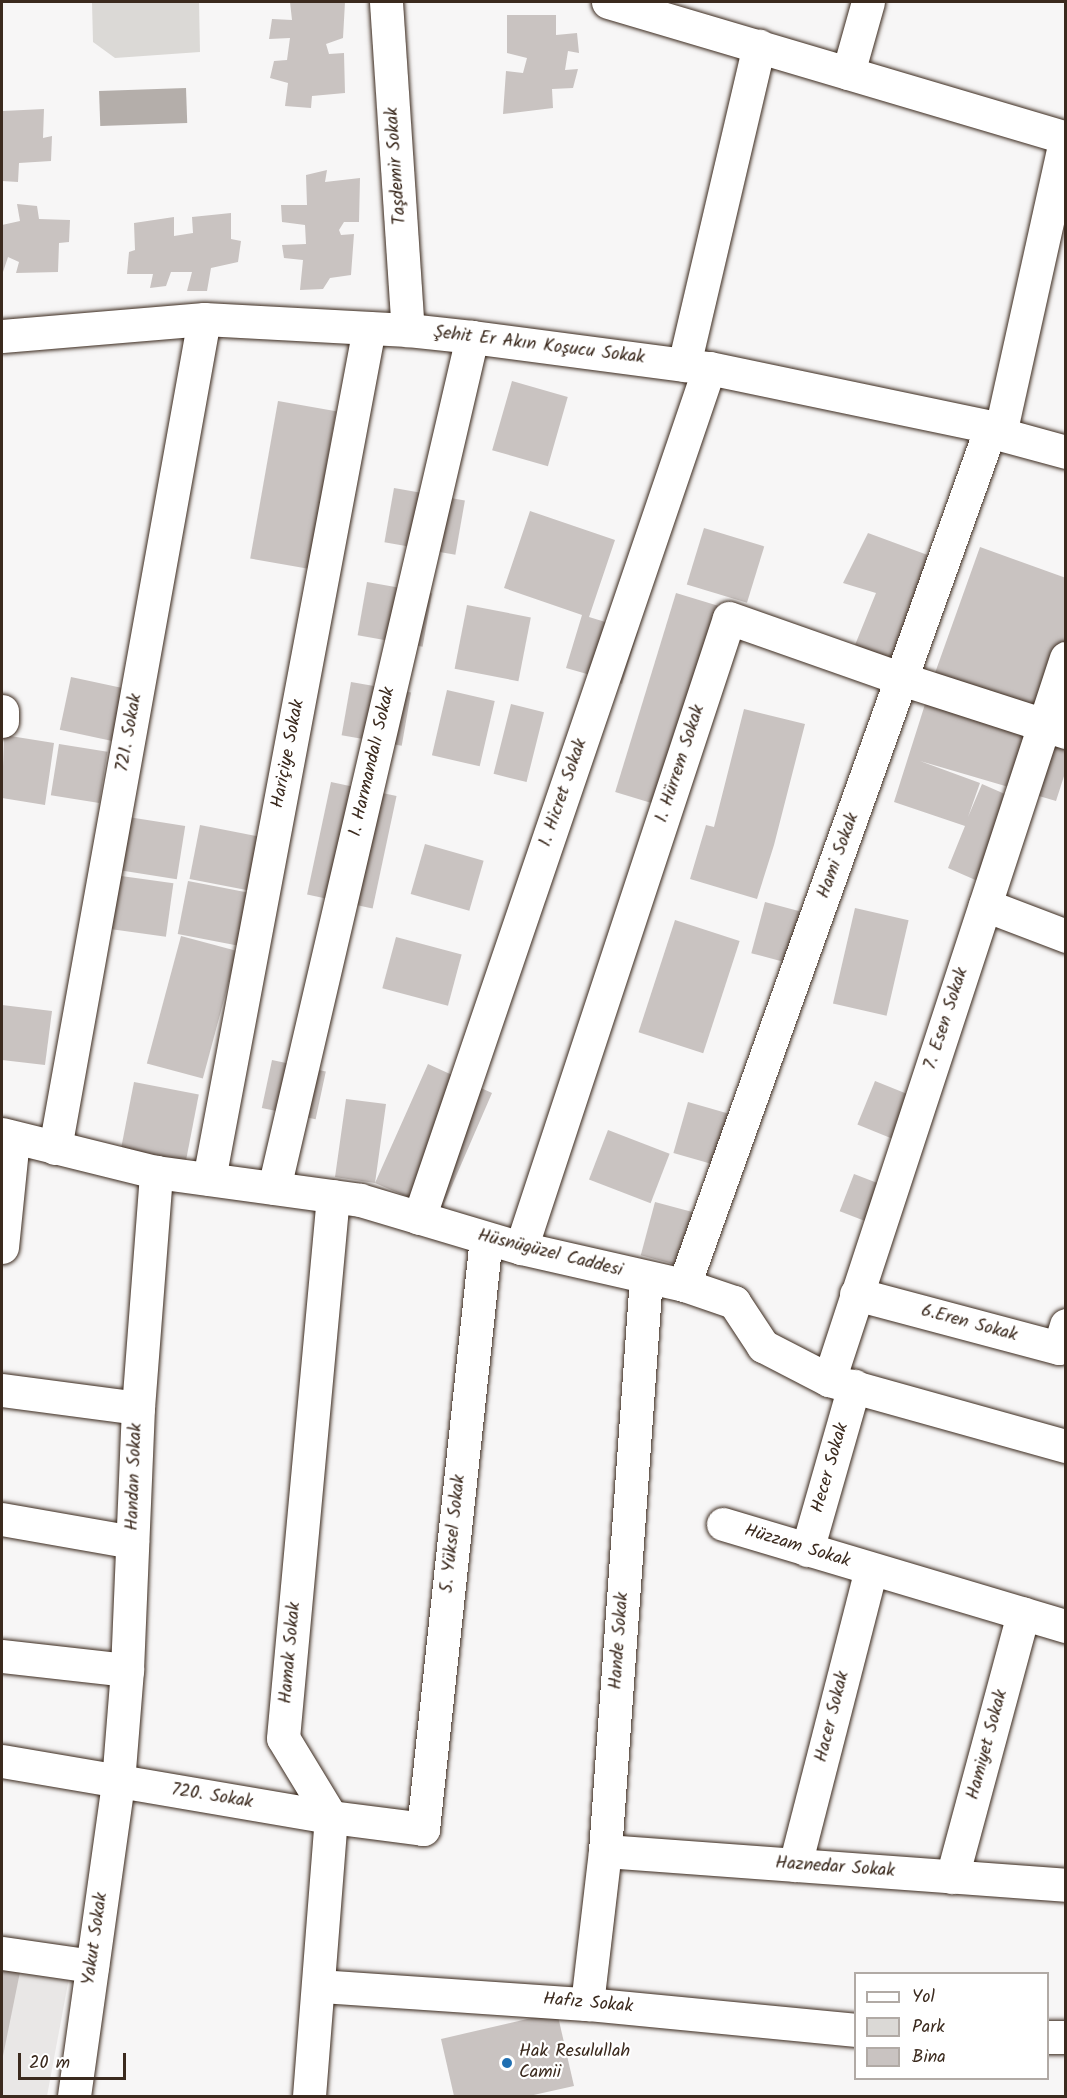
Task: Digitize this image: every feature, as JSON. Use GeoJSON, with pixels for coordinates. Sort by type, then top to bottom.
{"type":"FeatureCollection","features":[{"type":"Feature","properties":{"kind":"street","name":"Taşdemir Sokak"},"geometry":{"type":"LineString","coordinates":[[386,2],[408,330]]}},
{"type":"Feature","properties":{"kind":"street"},"geometry":{"type":"LineString","coordinates":[[608,2],[1065,137]]}},
{"type":"Feature","properties":{"kind":"street"},"geometry":{"type":"LineString","coordinates":[[848,73],[868,2]]}},
{"type":"Feature","properties":{"kind":"street","name":"1. Hicret Sokak"},"geometry":{"type":"LineString","coordinates":[[419,1218],[696,366],[759,46]]}},
{"type":"Feature","properties":{"kind":"street","name":"Hami Sokak"},"geometry":{"type":"LineString","coordinates":[[684,1285],[902,679],[996,431],[1065,137]]}},
{"type":"Feature","properties":{"kind":"street","name":"Şehit Er Akın Koşucu Sokak"},"geometry":{"type":"LineString","coordinates":[[2,336],[204,319],[408,330],[696,366],[996,431],[1065,452]]}},
{"type":"Feature","properties":{"kind":"street","name":"721. Sokak"},"geometry":{"type":"LineString","coordinates":[[55,1148],[204,319]]}},
{"type":"Feature","properties":{"kind":"street","name":"Hariçiye Sokak"},"geometry":{"type":"LineString","coordinates":[[209,1179],[369,328]]}},
{"type":"Feature","properties":{"kind":"street","name":"1. Harmandalı Sokak"},"geometry":{"type":"LineString","coordinates":[[274,1188],[472,337]]}},
{"type":"Feature","properties":{"kind":"street","name":"1. Hürrem Sokak"},"geometry":{"type":"LineString","coordinates":[[521,1248],[729,618],[902,679],[1055,728]]}},
{"type":"Feature","properties":{"kind":"street","name":"7. Esen Sokak"},"geometry":{"type":"LineString","coordinates":[[841,1383],[856,1294],[985,905],[1055,728],[1065,658]]}},
{"type":"Feature","properties":{"kind":"street"},"geometry":{"type":"LineString","coordinates":[[2,711],[2,721]]}},
{"type":"Feature","properties":{"kind":"street"},"geometry":{"type":"LineString","coordinates":[[985,905],[1065,936]]}},
{"type":"Feature","properties":{"kind":"street"},"geometry":{"type":"LineString","coordinates":[[2,1247],[7,1136]]}},
{"type":"Feature","properties":{"kind":"street","name":"Hüsnügüzel Caddesi"},"geometry":{"type":"LineString","coordinates":[[7,1136],[156,1172],[360,1200],[521,1248],[684,1285],[734,1302],[763,1346],[841,1383],[1065,1446]]}},
{"type":"Feature","properties":{"kind":"street","name":"Handan Sokak"},"geometry":{"type":"LineString","coordinates":[[118,1782],[127,1671],[138,1408],[156,1172]]}},
{"type":"Feature","properties":{"kind":"street","name":"Hamak Sokak"},"geometry":{"type":"LineString","coordinates":[[331,1817],[283,1738],[333,1196]]}},
{"type":"Feature","properties":{"kind":"street","name":"5. Yüksel Sokak"},"geometry":{"type":"LineString","coordinates":[[423,1829],[486,1238]]}},
{"type":"Feature","properties":{"kind":"street","name":"Hande Sokak"},"geometry":{"type":"LineString","coordinates":[[587,2004],[605,1851],[646,1278]]}},
{"type":"Feature","properties":{"kind":"street","name":"6.Eren Sokak"},"geometry":{"type":"LineString","coordinates":[[856,1294],[1063,1341]]}},
{"type":"Feature","properties":{"kind":"street","name":"Hecer Sokak"},"geometry":{"type":"LineString","coordinates":[[807,1550],[841,1383]]}},
{"type":"Feature","properties":{"kind":"street"},"geometry":{"type":"LineString","coordinates":[[2,1390],[138,1408]]}},
{"type":"Feature","properties":{"kind":"street"},"geometry":{"type":"LineString","coordinates":[[2,1519],[132,1542]]}},
{"type":"Feature","properties":{"kind":"street","name":"Hüzzam Sokak"},"geometry":{"type":"LineString","coordinates":[[723,1524],[1065,1626]]}},
{"type":"Feature","properties":{"kind":"street","name":"Hacer Sokak"},"geometry":{"type":"LineString","coordinates":[[795,1865],[871,1570]]}},
{"type":"Feature","properties":{"kind":"street","name":"Hamiyet Sokak"},"geometry":{"type":"LineString","coordinates":[[952,1876],[1023,1613]]}},
{"type":"Feature","properties":{"kind":"street"},"geometry":{"type":"LineString","coordinates":[[2,1656],[127,1671]]}},
{"type":"Feature","properties":{"kind":"street","name":"720. Sokak"},"geometry":{"type":"LineString","coordinates":[[2,1761],[331,1817],[423,1829]]}},
{"type":"Feature","properties":{"kind":"street","name":"Yakut Sokak"},"geometry":{"type":"LineString","coordinates":[[74,2097],[118,1782]]}},
{"type":"Feature","properties":{"kind":"street"},"geometry":{"type":"LineString","coordinates":[[309,2097],[320,1986],[331,1817]]}},
{"type":"Feature","properties":{"kind":"street","name":"Haznedar Sokak"},"geometry":{"type":"LineString","coordinates":[[605,1851],[1065,1885]]}},
{"type":"Feature","properties":{"kind":"street"},"geometry":{"type":"LineString","coordinates":[[2,1953],[92,1966]]}},
{"type":"Feature","properties":{"kind":"street","name":"Hafız Sokak"},"geometry":{"type":"LineString","coordinates":[[320,1986],[587,2004],[854,2030]]}},
{"type":"Feature","properties":{"kind":"street"},"geometry":{"type":"LineString","coordinates":[[1049,2037],[1065,2037]]}},
{"type":"Feature","properties":{"kind":"shaded area"},"geometry":{"type":"Polygon","coordinates":[[[186,88],[187,123],[100,126],[99,91],[186,88]]]}},
{"type":"Feature","properties":{"kind":"shaded area"},"geometry":{"type":"Polygon","coordinates":[[[2,1970],[69,1978],[47,2096],[2,2096],[2,1970]]]}},
{"type":"Feature","properties":{"kind":"green space"},"geometry":{"type":"Polygon","coordinates":[[[92,2],[199,2],[200,52],[115,58],[93,42],[92,2]]]}},
{"type":"Feature","properties":{"kind":"building"},"geometry":{"type":"Polygon","coordinates":[[[290,2],[345,2],[343,38],[326,44],[329,54],[344,53],[345,93],[312,96],[311,108],[285,106],[288,83],[270,78],[274,61],[287,60],[290,38],[269,39],[272,19],[292,20],[290,2]]]}},
{"type":"Feature","properties":{"kind":"building"},"geometry":{"type":"Polygon","coordinates":[[[507,15],[556,15],[556,35],[577,33],[579,53],[568,51],[565,70],[578,69],[573,88],[552,89],[553,108],[503,114],[506,71],[523,73],[527,58],[507,53],[507,15]]]}},
{"type":"Feature","properties":{"kind":"building"},"geometry":{"type":"Polygon","coordinates":[[[44,109],[43,138],[52,136],[51,161],[19,163],[18,182],[2,181],[3,111],[44,109]]]}},
{"type":"Feature","properties":{"kind":"building"},"geometry":{"type":"Polygon","coordinates":[[[327,170],[325,182],[360,178],[359,222],[344,222],[339,230],[341,235],[354,234],[351,275],[330,278],[323,289],[300,290],[303,260],[284,258],[282,245],[306,244],[305,225],[282,222],[281,205],[307,205],[306,175],[327,170]]]}},
{"type":"Feature","properties":{"kind":"building"},"geometry":{"type":"Polygon","coordinates":[[[17,204],[37,206],[39,219],[70,220],[69,242],[59,243],[58,272],[16,273],[19,262],[8,257],[2,275],[2,225],[20,221],[17,204]]]}},
{"type":"Feature","properties":{"kind":"building"},"geometry":{"type":"Polygon","coordinates":[[[231,213],[231,239],[241,241],[238,262],[211,268],[207,291],[187,291],[192,272],[171,272],[166,286],[150,288],[153,274],[127,274],[129,252],[135,250],[134,223],[174,217],[174,236],[193,233],[192,217],[231,213]]]}},
{"type":"Feature","properties":{"kind":"building"},"geometry":{"type":"Polygon","coordinates":[[[512,381],[568,397],[548,466],[492,450],[512,381]]]}},
{"type":"Feature","properties":{"kind":"building"},"geometry":{"type":"Polygon","coordinates":[[[278,401],[336,411],[308,569],[250,559],[278,401]]]}},
{"type":"Feature","properties":{"kind":"building"},"geometry":{"type":"Polygon","coordinates":[[[394,488],[465,501],[455,555],[384,542],[394,488]]]}},
{"type":"Feature","properties":{"kind":"building"},"geometry":{"type":"Polygon","coordinates":[[[530,511],[615,540],[589,617],[638,632],[622,684],[566,668],[582,615],[504,588],[530,511]]]}},
{"type":"Feature","properties":{"kind":"building"},"geometry":{"type":"Polygon","coordinates":[[[704,528],[764,546],[747,603],[687,584],[704,528]]]}},
{"type":"Feature","properties":{"kind":"building"},"geometry":{"type":"Polygon","coordinates":[[[868,533],[952,564],[918,668],[855,645],[876,593],[843,583],[868,533]]]}},
{"type":"Feature","properties":{"kind":"building"},"geometry":{"type":"Polygon","coordinates":[[[980,547],[1066,578],[1066,697],[1058,717],[935,673],[980,547]]]}},
{"type":"Feature","properties":{"kind":"building"},"geometry":{"type":"Polygon","coordinates":[[[367,582],[432,593],[423,647],[358,635],[367,582]]]}},
{"type":"Feature","properties":{"kind":"building"},"geometry":{"type":"Polygon","coordinates":[[[676,593],[730,609],[669,808],[615,792],[676,593]]]}},
{"type":"Feature","properties":{"kind":"building"},"geometry":{"type":"Polygon","coordinates":[[[467,605],[531,617],[518,681],[455,669],[467,605]]]}},
{"type":"Feature","properties":{"kind":"building"},"geometry":{"type":"Polygon","coordinates":[[[71,677],[126,689],[115,741],[60,730],[71,677]]]}},
{"type":"Feature","properties":{"kind":"building"},"geometry":{"type":"Polygon","coordinates":[[[351,682],[411,693],[402,746],[342,735],[351,682]]]}},
{"type":"Feature","properties":{"kind":"building"},"geometry":{"type":"Polygon","coordinates":[[[447,690],[495,701],[480,766],[432,755],[447,690]]]}},
{"type":"Feature","properties":{"kind":"building"},"geometry":{"type":"Polygon","coordinates":[[[927,698],[1066,739],[1066,770],[1056,801],[920,761],[980,783],[968,817],[982,784],[1030,805],[996,889],[948,868],[965,826],[894,802],[927,698]]]}},
{"type":"Feature","properties":{"kind":"building"},"geometry":{"type":"Polygon","coordinates":[[[511,704],[544,712],[527,782],[494,774],[511,704]]]}},
{"type":"Feature","properties":{"kind":"building"},"geometry":{"type":"Polygon","coordinates":[[[744,709],[805,724],[774,845],[757,899],[690,879],[706,825],[714,827],[744,709]]]}},
{"type":"Feature","properties":{"kind":"building"},"geometry":{"type":"Polygon","coordinates":[[[4,735],[54,743],[45,805],[2,798],[4,735]]]}},
{"type":"Feature","properties":{"kind":"building"},"geometry":{"type":"Polygon","coordinates":[[[59,744],[107,752],[99,803],[51,795],[59,744]]]}},
{"type":"Feature","properties":{"kind":"building"},"geometry":{"type":"Polygon","coordinates":[[[331,782],[397,796],[373,908],[307,894],[331,782]]]}},
{"type":"Feature","properties":{"kind":"building"},"geometry":{"type":"Polygon","coordinates":[[[122,816],[185,826],[177,879],[114,869],[122,816]]]}},
{"type":"Feature","properties":{"kind":"building"},"geometry":{"type":"Polygon","coordinates":[[[200,825],[261,837],[250,891],[190,879],[200,825]]]}},
{"type":"Feature","properties":{"kind":"building"},"geometry":{"type":"Polygon","coordinates":[[[425,844],[484,861],[469,911],[411,894],[425,844]]]}},
{"type":"Feature","properties":{"kind":"building"},"geometry":{"type":"Polygon","coordinates":[[[114,875],[173,883],[166,937],[106,928],[114,875]]]}},
{"type":"Feature","properties":{"kind":"building"},"geometry":{"type":"Polygon","coordinates":[[[188,881],[249,893],[239,946],[178,934],[188,881]]]}},
{"type":"Feature","properties":{"kind":"building"},"geometry":{"type":"Polygon","coordinates":[[[765,902],[823,918],[809,969],[751,953],[765,902]]]}},
{"type":"Feature","properties":{"kind":"building"},"geometry":{"type":"Polygon","coordinates":[[[855,908],[909,920],[887,1016],[833,1003],[855,908]]]}},
{"type":"Feature","properties":{"kind":"building"},"geometry":{"type":"Polygon","coordinates":[[[675,920],[740,941],[703,1053],[639,1032],[675,920]]]}},
{"type":"Feature","properties":{"kind":"building"},"geometry":{"type":"Polygon","coordinates":[[[181,936],[237,951],[203,1079],[147,1064],[181,936]]]}},
{"type":"Feature","properties":{"kind":"building"},"geometry":{"type":"Polygon","coordinates":[[[396,937],[462,955],[448,1006],[382,988],[396,937]]]}},
{"type":"Feature","properties":{"kind":"building"},"geometry":{"type":"Polygon","coordinates":[[[2,1005],[52,1011],[45,1065],[2,1060],[2,1005]]]}},
{"type":"Feature","properties":{"kind":"building"},"geometry":{"type":"Polygon","coordinates":[[[272,1060],[326,1071],[316,1119],[262,1108],[272,1060]]]}},
{"type":"Feature","properties":{"kind":"building"},"geometry":{"type":"Polygon","coordinates":[[[428,1064],[492,1093],[441,1211],[375,1183],[428,1064]]]}},
{"type":"Feature","properties":{"kind":"building"},"geometry":{"type":"Polygon","coordinates":[[[875,1081],[937,1106],[920,1150],[857,1125],[875,1081]]]}},
{"type":"Feature","properties":{"kind":"building"},"geometry":{"type":"Polygon","coordinates":[[[134,1082],[199,1095],[184,1170],[119,1158],[134,1082]]]}},
{"type":"Feature","properties":{"kind":"building"},"geometry":{"type":"Polygon","coordinates":[[[346,1099],[386,1104],[375,1183],[335,1177],[346,1099]]]}},
{"type":"Feature","properties":{"kind":"building"},"geometry":{"type":"Polygon","coordinates":[[[688,1102],[755,1121],[741,1172],[673,1153],[688,1102]]]}},
{"type":"Feature","properties":{"kind":"building"},"geometry":{"type":"Polygon","coordinates":[[[608,1130],[670,1154],[651,1203],[589,1179],[608,1130]]]}},
{"type":"Feature","properties":{"kind":"building"},"geometry":{"type":"Polygon","coordinates":[[[854,1174],[903,1193],[889,1230],[840,1211],[854,1174]]]}},
{"type":"Feature","properties":{"kind":"building"},"geometry":{"type":"Polygon","coordinates":[[[655,1202],[714,1218],[700,1271],[641,1255],[655,1202]]]}},
{"type":"Feature","properties":{"kind":"building"},"geometry":{"type":"Polygon","coordinates":[[[2,1970],[20,1972],[3,2056],[2,2055],[2,1970]]]}},
{"type":"Feature","properties":{"kind":"building","name":"Hak Resulullah Camii"},"geometry":{"type":"Polygon","coordinates":[[[557,2012],[574,2086],[529,2096],[454,2096],[441,2039],[557,2012]]]}},
{"type":"Feature","properties":{"kind":"place","name":"Hak Resulullah Camii"},"geometry":{"type":"Point","coordinates":[507,2063]}}]}
